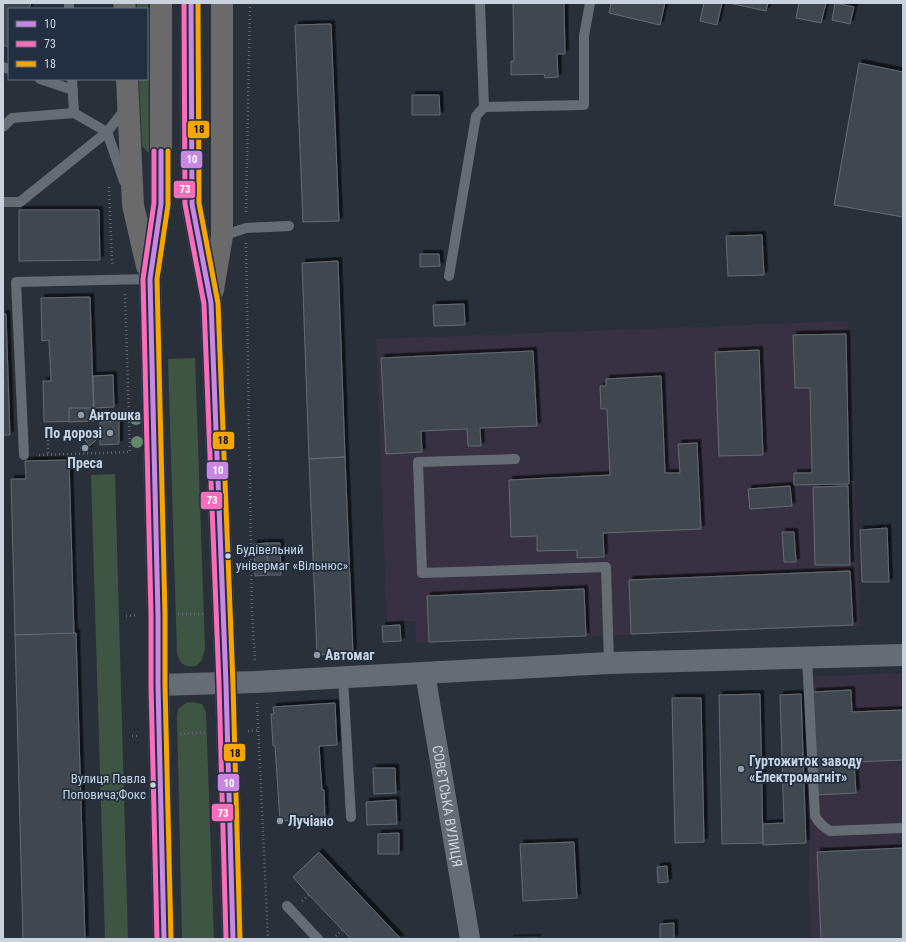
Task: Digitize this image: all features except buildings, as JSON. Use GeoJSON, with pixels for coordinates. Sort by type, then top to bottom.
{"type":"FeatureCollection","features":[{"type":"Feature","properties":{"kind":"main road"},"geometry":{"type":"LineString","coordinates":[[161,3],[161,204],[150,279],[164,939]]}},
{"type":"Feature","properties":{"kind":"main road"},"geometry":{"type":"LineString","coordinates":[[191,3],[192,204],[211,303],[228,732],[233,939]]}},
{"type":"Feature","properties":{"kind":"main road"},"geometry":{"type":"LineString","coordinates":[[211,303],[222,236],[222,3]]}},
{"type":"Feature","properties":{"kind":"main road"},"geometry":{"type":"LineString","coordinates":[[127,80],[133,205],[150,279]]}},
{"type":"Feature","properties":{"kind":"street"},"geometry":{"type":"LineString","coordinates":[[158,685],[226,684],[609,663],[903,655]]}},
{"type":"Feature","properties":{"kind":"street","name":"СОВЄТСЬКА ВУЛИЦЯ"},"geometry":{"type":"LineString","coordinates":[[425,673],[470,939]]}},
{"type":"Feature","properties":{"kind":"lane"},"geometry":{"type":"LineString","coordinates":[[449,276],[476,116],[484,107],[480,3]]}},
{"type":"Feature","properties":{"kind":"lane"},"geometry":{"type":"LineString","coordinates":[[484,107],[584,105],[584,36],[590,3]]}},
{"type":"Feature","properties":{"kind":"lane"},"geometry":{"type":"LineString","coordinates":[[43,80],[73,90]]}},
{"type":"Feature","properties":{"kind":"lane"},"geometry":{"type":"LineString","coordinates":[[72,80],[74,113]]}},
{"type":"Feature","properties":{"kind":"lane"},"geometry":{"type":"LineString","coordinates":[[3,202],[20,202],[107,132],[128,105]]}},
{"type":"Feature","properties":{"kind":"lane"},"geometry":{"type":"LineString","coordinates":[[3,127],[12,118],[74,113],[107,132],[133,205]]}},
{"type":"Feature","properties":{"kind":"lane"},"geometry":{"type":"LineString","coordinates":[[222,236],[246,228],[289,226]]}},
{"type":"Feature","properties":{"kind":"lane"},"geometry":{"type":"LineString","coordinates":[[24,455],[16,282],[150,279]]}},
{"type":"Feature","properties":{"kind":"lane"},"geometry":{"type":"LineString","coordinates":[[515,459],[418,462],[422,573],[606,567],[609,663]]}},
{"type":"Feature","properties":{"kind":"lane"},"geometry":{"type":"LineString","coordinates":[[807,658],[816,816],[819,823],[830,831],[903,828]]}},
{"type":"Feature","properties":{"kind":"lane"},"geometry":{"type":"LineString","coordinates":[[343,677],[351,817]]}},
{"type":"Feature","properties":{"kind":"lane"},"geometry":{"type":"LineString","coordinates":[[287,906],[318,939]]}},
{"type":"Feature","properties":{"kind":"path"},"geometry":{"type":"LineString","coordinates":[[250,3],[246,228],[252,612],[268,939]]}},
{"type":"Feature","properties":{"kind":"path"},"geometry":{"type":"LineString","coordinates":[[24,455],[130,452],[125,293],[112,262],[109,186]]}},
{"type":"Feature","properties":{"kind":"path"},"geometry":{"type":"LineString","coordinates":[[48,428],[48,454]]}},
{"type":"Feature","properties":{"kind":"path"},"geometry":{"type":"LineString","coordinates":[[126,616],[252,612]]}},
{"type":"Feature","properties":{"kind":"path"},"geometry":{"type":"LineString","coordinates":[[132,736],[258,730]]}},
{"type":"Feature","properties":{"kind":"path"},"geometry":{"type":"LineString","coordinates":[[333,939],[342,930]]}},
{"type":"Feature","properties":{"kind":"shaded area"},"geometry":{"type":"Polygon","coordinates":[[[848,321],[860,626],[416,643],[415,621],[387,622],[376,339],[848,321]]]}},
{"type":"Feature","properties":{"kind":"shaded area"},"geometry":{"type":"Polygon","coordinates":[[[903,673],[903,939],[811,939],[804,677],[903,673]]]}},
{"type":"Feature","properties":{"kind":"green space"},"geometry":{"type":"Polygon","coordinates":[[[137,3],[148,3],[149,153],[142,146],[139,80],[148,80],[148,8],[137,8],[137,3]]]}},
{"type":"Feature","properties":{"kind":"green space"},"geometry":{"type":"Polygon","coordinates":[[[195,358],[205,649],[202,660],[196,666],[186,666],[180,661],[177,654],[168,359],[195,358]]]}},
{"type":"Feature","properties":{"kind":"green space"},"geometry":{"type":"Polygon","coordinates":[[[115,474],[128,939],[105,939],[91,475],[115,474]]]}},
{"type":"Feature","properties":{"kind":"green space"},"geometry":{"type":"Polygon","coordinates":[[[192,702],[202,704],[206,712],[214,939],[182,939],[177,717],[178,709],[186,703],[192,702]]]}},
{"type":"Feature","properties":{"kind":"transit line","name":"73"},"geometry":{"type":"LineString","coordinates":[[184,3],[185,204],[204,304],[219,684],[226,939]]}},
{"type":"Feature","properties":{"kind":"transit line","name":"10"},"geometry":{"type":"LineString","coordinates":[[191,3],[192,204],[211,303],[226,684],[233,939]]}},
{"type":"Feature","properties":{"kind":"transit line","name":"18"},"geometry":{"type":"LineString","coordinates":[[198,3],[199,203],[218,303],[233,684],[240,939]]}},
{"type":"Feature","properties":{"kind":"transit line","name":"73"},"geometry":{"type":"LineString","coordinates":[[154,151],[154,203],[143,279],[157,939]]}},
{"type":"Feature","properties":{"kind":"transit line","name":"10"},"geometry":{"type":"LineString","coordinates":[[161,151],[161,204],[150,279],[164,939]]}},
{"type":"Feature","properties":{"kind":"transit line","name":"18"},"geometry":{"type":"LineString","coordinates":[[168,151],[168,205],[157,279],[171,939]]}},
{"type":"Feature","properties":{"kind":"place","name":"Антошка"},"geometry":{"type":"Point","coordinates":[81,415]}},
{"type":"Feature","properties":{"kind":"place","name":"По дорозі"},"geometry":{"type":"Point","coordinates":[110,433]}},
{"type":"Feature","properties":{"kind":"place","name":"Преса"},"geometry":{"type":"Point","coordinates":[85,448]}},
{"type":"Feature","properties":{"kind":"place","name":"Будівельний універмаг «Вільнюс»"},"geometry":{"type":"Point","coordinates":[228,556]}},
{"type":"Feature","properties":{"kind":"place","name":"Автомаг"},"geometry":{"type":"Point","coordinates":[317,655]}},
{"type":"Feature","properties":{"kind":"place","name":"Гуртожиток заводу «Електромагніт»"},"geometry":{"type":"Point","coordinates":[741,769]}},
{"type":"Feature","properties":{"kind":"place","name":"Вулиця Павла Поповича;Фокс"},"geometry":{"type":"Point","coordinates":[153,785]}},
{"type":"Feature","properties":{"kind":"place","name":"Лучіано"},"geometry":{"type":"Point","coordinates":[280,821]}}]}
